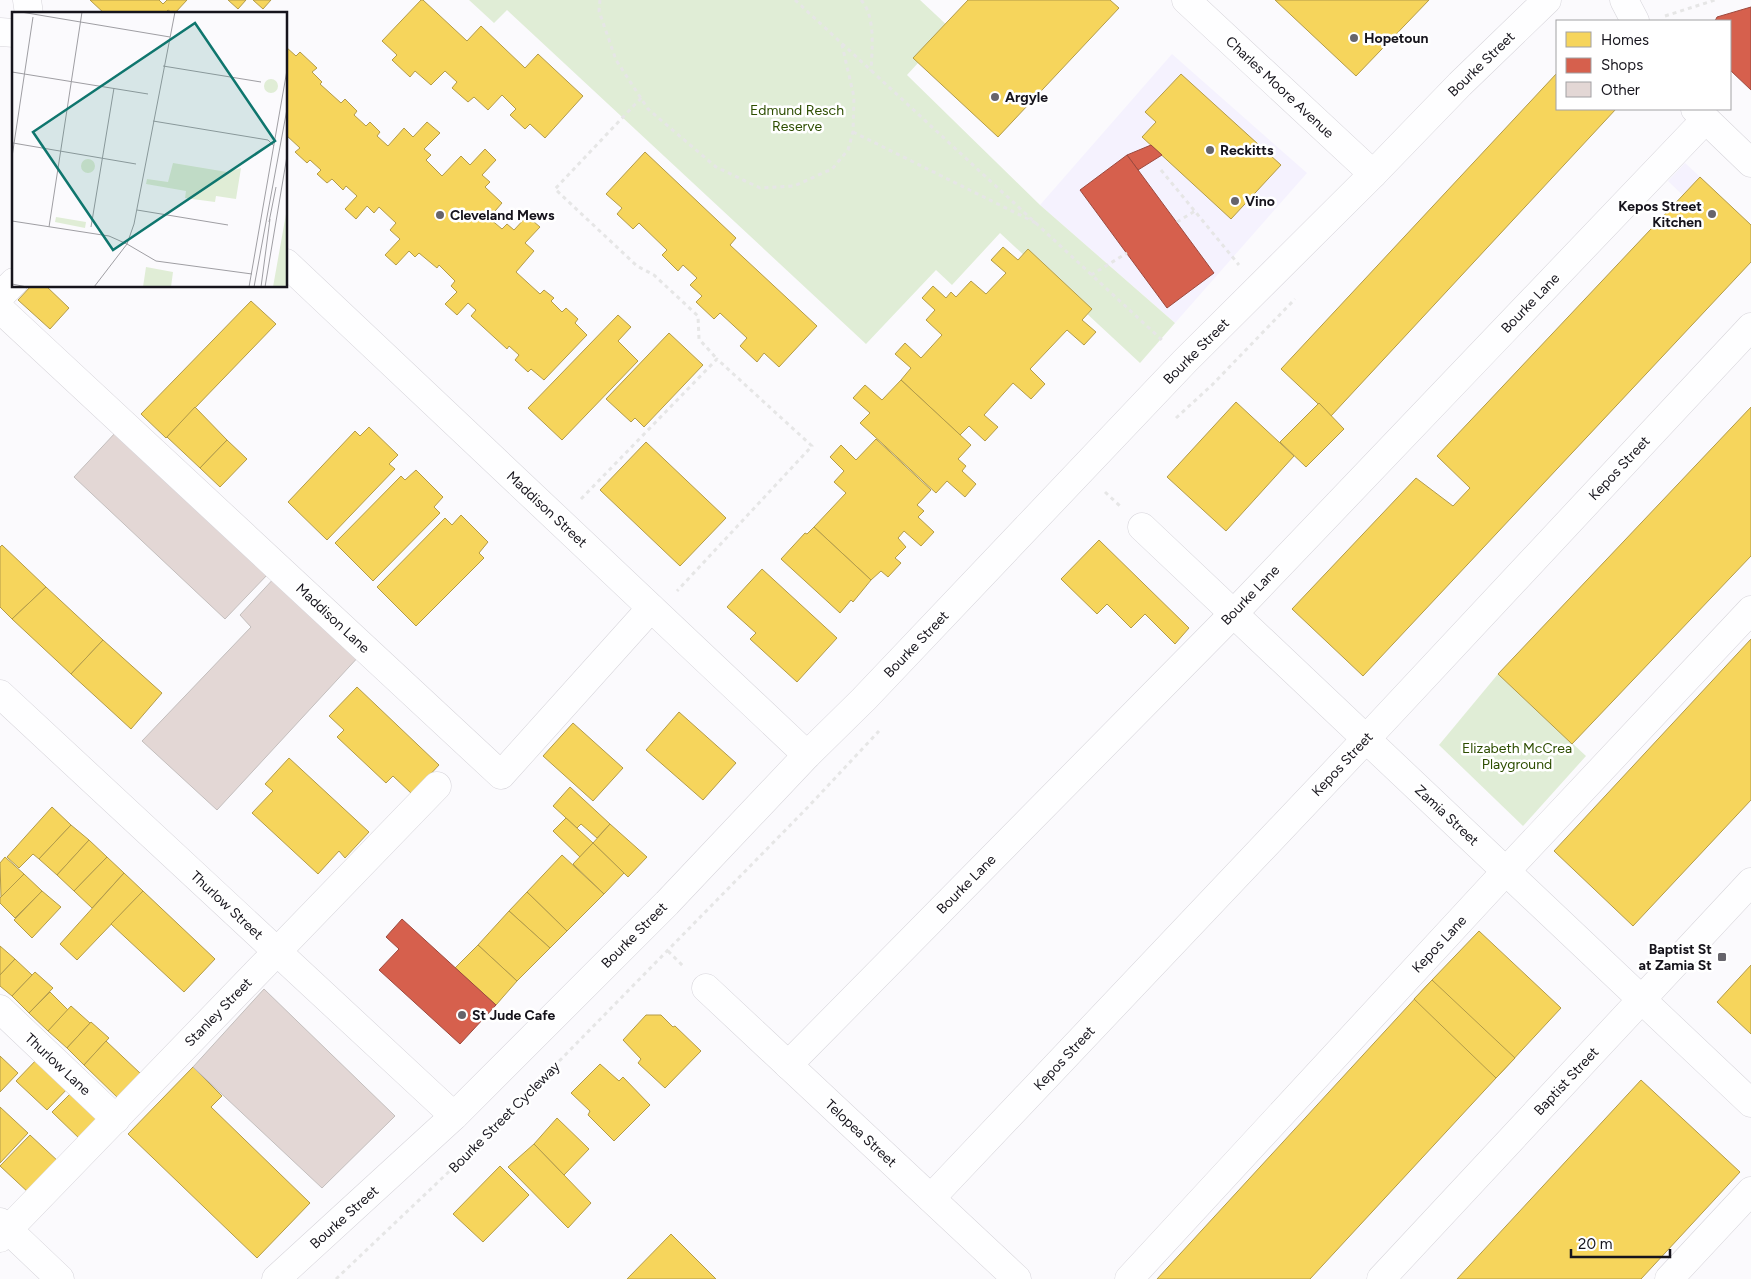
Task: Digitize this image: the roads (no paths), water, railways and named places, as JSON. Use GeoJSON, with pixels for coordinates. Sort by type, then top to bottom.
{"type":"FeatureCollection","features":[{"type":"Feature","properties":{"kind":"street","name":"Charles Moore Avenue"},"geometry":{"type":"LineString","coordinates":[[1186,0],[1373,174]]}},
{"type":"Feature","properties":{"kind":"street","name":"Bourke Street"},"geometry":{"type":"LineString","coordinates":[[276,1279],[454,1116],[667,903],[1185,361],[1373,174],[1460,84],[1547,0]]}},
{"type":"Feature","properties":{"kind":"street"},"geometry":{"type":"LineString","coordinates":[[1624,0],[1647,20]]}},
{"type":"Feature","properties":{"kind":"street"},"geometry":{"type":"LineString","coordinates":[[1700,114],[1751,163]]}},
{"type":"Feature","properties":{"kind":"street","name":"Bourke Lane"},"geometry":{"type":"LineString","coordinates":[[788,1065],[1234,613],[1700,114]]}},
{"type":"Feature","properties":{"kind":"street","name":"Maddison Street"},"geometry":{"type":"LineString","coordinates":[[288,266],[807,755]]}},
{"type":"Feature","properties":{"kind":"street"},"geometry":{"type":"LineString","coordinates":[[0,296],[12,284]]}},
{"type":"Feature","properties":{"kind":"street","name":"Maddison Lane"},"geometry":{"type":"LineString","coordinates":[[0,310],[501,775],[654,611]]}},
{"type":"Feature","properties":{"kind":"street","name":"Kepos Street"},"geometry":{"type":"LineString","coordinates":[[931,1198],[1366,739],[1751,327]]}},
{"type":"Feature","properties":{"kind":"street","name":"Zamia Street"},"geometry":{"type":"LineString","coordinates":[[1142,527],[1751,1103]]}},
{"type":"Feature","properties":{"kind":"street","name":"Kepos Lane"},"geometry":{"type":"LineString","coordinates":[[1129,1279],[1506,871],[1751,610]]}},
{"type":"Feature","properties":{"kind":"street","name":"Thurlow Street"},"geometry":{"type":"LineString","coordinates":[[0,694],[454,1116]]}},
{"type":"Feature","properties":{"kind":"street","name":"Stanley Street"},"geometry":{"type":"LineString","coordinates":[[3,1230],[116,1118],[437,786]]}},
{"type":"Feature","properties":{"kind":"street","name":"Baptist Street"},"geometry":{"type":"LineString","coordinates":[[1381,1279],[1751,882]]}},
{"type":"Feature","properties":{"kind":"street","name":"Telopea Street"},"geometry":{"type":"LineString","coordinates":[[706,988],[1017,1279]]}},
{"type":"Feature","properties":{"kind":"street","name":"Thurlow Lane"},"geometry":{"type":"LineString","coordinates":[[0,1009],[116,1118]]}},
{"type":"Feature","properties":{"kind":"street"},"geometry":{"type":"LineString","coordinates":[[1669,1279],[1751,1191]]}},
{"type":"Feature","properties":{"kind":"street"},"geometry":{"type":"LineString","coordinates":[[3,1230],[60,1279]]}},
{"type":"Feature","properties":{"kind":"place","name":"Hopetoun"},"geometry":{"type":"Point","coordinates":[1354,38]}},
{"type":"Feature","properties":{"kind":"place","name":"Argyle"},"geometry":{"type":"Point","coordinates":[995,97]}},
{"type":"Feature","properties":{"kind":"place","name":"Reckitts"},"geometry":{"type":"Point","coordinates":[1210,150]}},
{"type":"Feature","properties":{"kind":"place","name":"Vino"},"geometry":{"type":"Point","coordinates":[1235,201]}},
{"type":"Feature","properties":{"kind":"place","name":"Kepos Street Kitchen"},"geometry":{"type":"Point","coordinates":[1712,214]}},
{"type":"Feature","properties":{"kind":"place","name":"Cleveland Mews"},"geometry":{"type":"Point","coordinates":[440,215]}},
{"type":"Feature","properties":{"kind":"place","name":"Baptist St at Zamia St"},"geometry":{"type":"Point","coordinates":[1722,957]}},
{"type":"Feature","properties":{"kind":"place","name":"St Jude Cafe"},"geometry":{"type":"Point","coordinates":[462,1015]}},
{"type":"Feature","properties":{"kind":"park label","name":"Edmund Resch Reserve"},"geometry":{"type":"Point","coordinates":[797,118]}},
{"type":"Feature","properties":{"kind":"park label","name":"Elizabeth McCrea Playground"},"geometry":{"type":"Point","coordinates":[1517,756]}}]}
